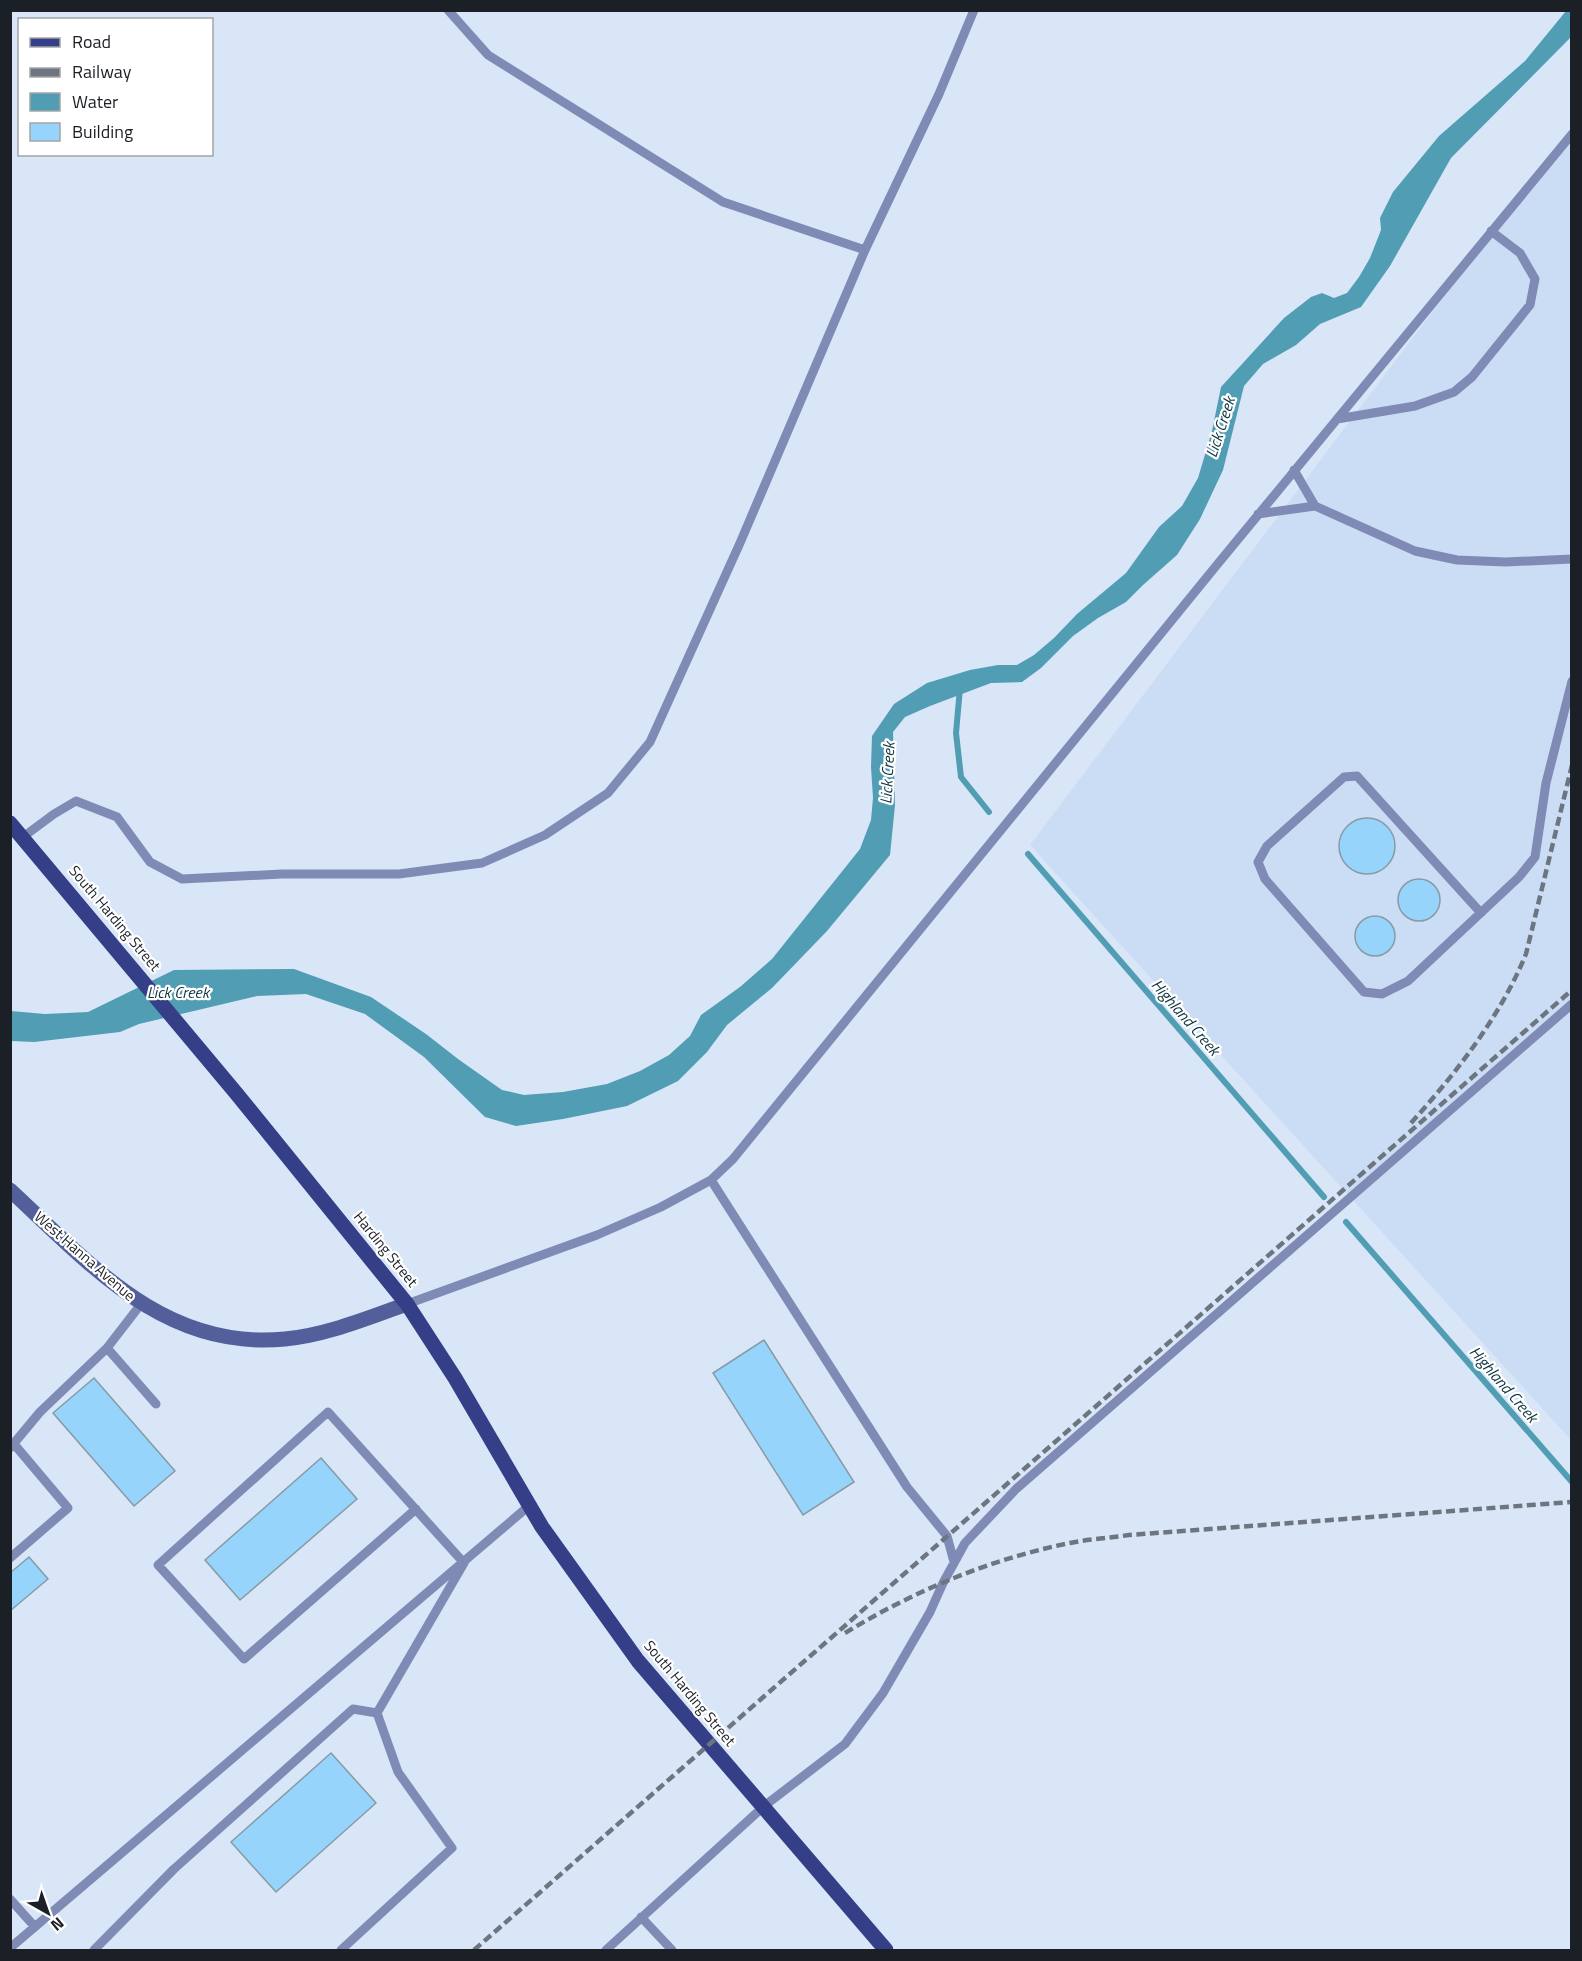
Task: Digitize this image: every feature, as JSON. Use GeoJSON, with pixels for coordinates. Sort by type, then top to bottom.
{"type":"FeatureCollection","features":[{"type":"Feature","properties":{"kind":"main road","name":"South Harding Street"},"geometry":{"type":"LineString","coordinates":[[10,823],[236,1092]]}},
{"type":"Feature","properties":{"kind":"main road","name":"Harding Street"},"geometry":{"type":"LineString","coordinates":[[236,1092],[407,1304],[492,1440]]}},
{"type":"Feature","properties":{"kind":"main road","name":"West Hanna Avenue"},"geometry":{"type":"LineString","coordinates":[[10,1190],[103,1275],[141,1304],[206,1332],[267,1340],[287,1339],[351,1324],[407,1304]]}},
{"type":"Feature","properties":{"kind":"main road","name":"South Harding Street"},"geometry":{"type":"LineString","coordinates":[[492,1440],[542,1527],[638,1661],[886,1950]]}},
{"type":"Feature","properties":{"kind":"lane"},"geometry":{"type":"LineString","coordinates":[[448,10],[488,54],[723,202],[865,250]]}},
{"type":"Feature","properties":{"kind":"lane"},"geometry":{"type":"LineString","coordinates":[[23,837],[76,801],[117,817],[150,862],[182,879],[282,874],[399,874],[482,863],[545,835],[608,793],[650,742],[740,543],[865,250],[939,94],[974,10]]}},
{"type":"Feature","properties":{"kind":"lane"},"geometry":{"type":"LineString","coordinates":[[407,1304],[597,1235],[661,1207],[711,1180],[733,1159],[1336,418],[1572,134]]}},
{"type":"Feature","properties":{"kind":"lane"},"geometry":{"type":"LineString","coordinates":[[1336,418],[1415,406],[1454,392],[1472,377],[1530,305],[1534,279],[1520,253],[1491,231]]}},
{"type":"Feature","properties":{"kind":"lane"},"geometry":{"type":"LineString","coordinates":[[1294,470],[1315,506]]}},
{"type":"Feature","properties":{"kind":"lane"},"geometry":{"type":"LineString","coordinates":[[1258,514],[1315,506],[1415,551],[1457,560],[1506,562],[1572,559]]}},
{"type":"Feature","properties":{"kind":"lane"},"geometry":{"type":"LineString","coordinates":[[1480,913],[1357,776],[1344,777],[1267,846],[1258,862],[1265,879],[1364,992],[1382,994],[1408,981],[1519,877],[1535,857],[1546,783],[1572,681]]}},
{"type":"Feature","properties":{"kind":"lane"},"geometry":{"type":"LineString","coordinates":[[606,1950],[763,1807],[844,1744],[883,1693],[930,1612],[965,1543],[1016,1489],[1572,1004]]}},
{"type":"Feature","properties":{"kind":"lane"},"geometry":{"type":"LineString","coordinates":[[711,1180],[907,1487],[947,1536],[954,1562]]}},
{"type":"Feature","properties":{"kind":"lane"},"geometry":{"type":"LineString","coordinates":[[10,1558],[68,1508],[12,1446],[40,1412],[107,1348],[141,1304]]}},
{"type":"Feature","properties":{"kind":"lane"},"geometry":{"type":"LineString","coordinates":[[107,1348],[156,1404]]}},
{"type":"Feature","properties":{"kind":"lane"},"geometry":{"type":"LineString","coordinates":[[416,1509],[244,1659],[158,1565],[328,1412],[416,1509],[464,1563]]}},
{"type":"Feature","properties":{"kind":"lane"},"geometry":{"type":"LineString","coordinates":[[10,1948],[530,1505]]}},
{"type":"Feature","properties":{"kind":"lane"},"geometry":{"type":"LineString","coordinates":[[341,1950],[452,1848],[398,1772],[377,1713],[464,1563]]}},
{"type":"Feature","properties":{"kind":"lane"},"geometry":{"type":"LineString","coordinates":[[94,1950],[174,1869],[353,1709],[377,1713]]}},
{"type":"Feature","properties":{"kind":"lane"},"geometry":{"type":"LineString","coordinates":[[10,1899],[35,1927]]}},
{"type":"Feature","properties":{"kind":"lane"},"geometry":{"type":"LineString","coordinates":[[641,1917],[672,1950]]}},
{"type":"Feature","properties":{"kind":"shaded area"},"geometry":{"type":"Polygon","coordinates":[[[1571,128],[1571,1440],[1030,845],[1571,128]]]}},
{"type":"Feature","properties":{"kind":"water","name":"Lick Creek"},"geometry":{"type":"Polygon","coordinates":[[[1566,11],[1571,11],[1571,37],[1451,158],[1390,266],[1361,307],[1320,324],[1296,345],[1263,364],[1244,386],[1223,470],[1200,519],[1177,555],[1126,602],[1073,636],[1041,668],[1022,682],[991,683],[905,717],[893,732],[895,805],[890,855],[827,931],[772,988],[727,1025],[707,1052],[678,1081],[627,1106],[516,1126],[485,1117],[424,1057],[365,1014],[306,994],[257,996],[139,1024],[120,1032],[34,1042],[11,1041],[11,1011],[45,1014],[88,1012],[174,970],[294,969],[371,997],[502,1090],[524,1095],[563,1092],[607,1084],[640,1071],[669,1055],[690,1036],[701,1015],[740,987],[772,959],[860,849],[871,820],[872,736],[894,704],[927,683],[970,670],[998,665],[1017,665],[1034,655],[1077,614],[1126,573],[1159,527],[1182,506],[1198,478],[1212,431],[1221,387],[1284,318],[1311,297],[1322,293],[1334,298],[1347,293],[1370,258],[1381,230],[1380,218],[1393,192],[1439,136],[1525,61],[1566,11]]]}},
{"type":"Feature","properties":{"kind":"building"},"geometry":{"type":"Polygon","coordinates":[[[1367,818],[1378,820],[1387,826],[1393,835],[1395,846],[1393,857],[1387,866],[1378,872],[1367,874],[1356,872],[1347,866],[1341,857],[1339,846],[1341,835],[1347,826],[1356,820],[1367,818]]]}},
{"type":"Feature","properties":{"kind":"building"},"geometry":{"type":"Polygon","coordinates":[[[1419,879],[1434,885],[1440,900],[1434,915],[1419,921],[1404,915],[1398,900],[1404,885],[1419,879]]]}},
{"type":"Feature","properties":{"kind":"building"},"geometry":{"type":"Polygon","coordinates":[[[1375,916],[1389,922],[1395,936],[1389,950],[1375,956],[1361,950],[1355,936],[1361,922],[1375,916]]]}},
{"type":"Feature","properties":{"kind":"building"},"geometry":{"type":"Polygon","coordinates":[[[764,1340],[854,1482],[803,1515],[713,1373],[764,1340]]]}},
{"type":"Feature","properties":{"kind":"building"},"geometry":{"type":"Polygon","coordinates":[[[94,1378],[175,1471],[134,1506],[53,1413],[94,1378]]]}},
{"type":"Feature","properties":{"kind":"building"},"geometry":{"type":"Polygon","coordinates":[[[321,1458],[357,1499],[240,1600],[205,1560],[321,1458]]]}},
{"type":"Feature","properties":{"kind":"building"},"geometry":{"type":"Polygon","coordinates":[[[29,1557],[48,1579],[10,1611],[10,1573],[29,1557]]]}},
{"type":"Feature","properties":{"kind":"building"},"geometry":{"type":"Polygon","coordinates":[[[331,1753],[376,1803],[276,1892],[231,1842],[331,1753]]]}},
{"type":"Feature","properties":{"kind":"waterway","name":"Highland Creek"},"geometry":{"type":"LineString","coordinates":[[960,688],[956,733],[961,777],[989,812]]}},
{"type":"Feature","properties":{"kind":"waterway","name":"Highland Creek"},"geometry":{"type":"LineString","coordinates":[[1028,854],[1324,1197]]}},
{"type":"Feature","properties":{"kind":"waterway","name":"Highland Creek"},"geometry":{"type":"LineString","coordinates":[[1346,1222],[1572,1482]]}},
{"type":"Feature","properties":{"kind":"railway"},"geometry":{"type":"LineString","coordinates":[[1411,1123],[1476,1043],[1504,1000],[1526,954],[1572,765]]}},
{"type":"Feature","properties":{"kind":"railway"},"geometry":{"type":"LineString","coordinates":[[474,1950],[1572,990]]}},
{"type":"Feature","properties":{"kind":"railway"},"geometry":{"type":"LineString","coordinates":[[845,1633],[898,1603],[953,1578],[1011,1558],[1077,1542],[1129,1535],[1572,1502]]}}]}
